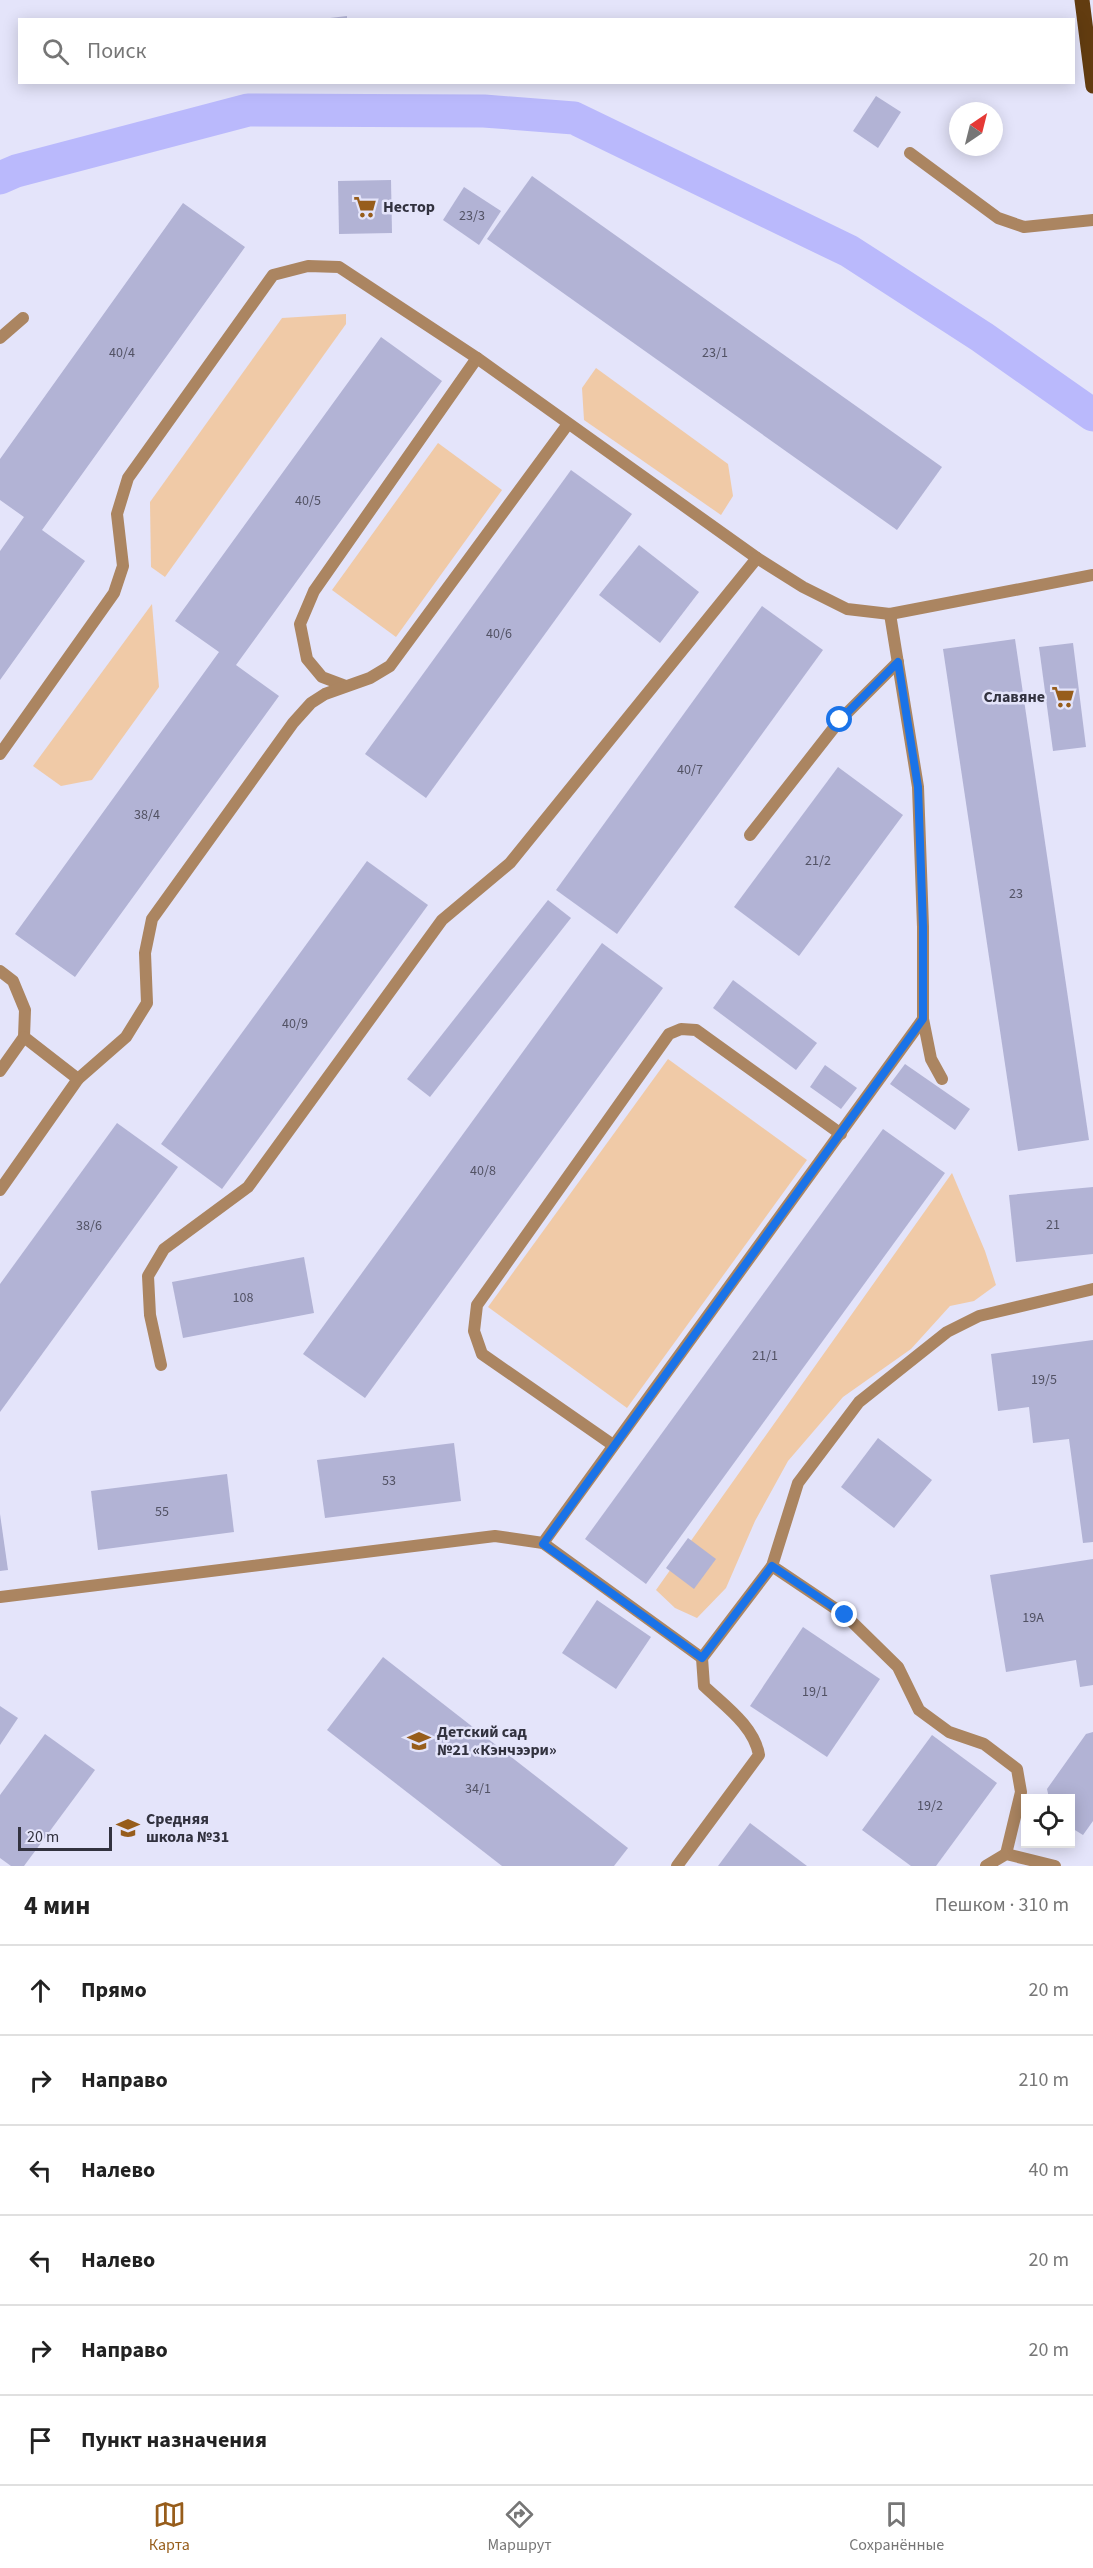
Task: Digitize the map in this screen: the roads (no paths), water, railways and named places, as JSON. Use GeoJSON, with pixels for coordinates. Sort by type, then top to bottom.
{"type":"FeatureCollection","features":[{"type":"Feature","properties":{"kind":"main road"},"geometry":{"type":"LineString","coordinates":[[1082,0],[1093,86]]}},
{"type":"Feature","properties":{"kind":"lane"},"geometry":{"type":"LineString","coordinates":[[910,153],[998,218],[1024,227],[1093,220]]}},
{"type":"Feature","properties":{"kind":"lane"},"geometry":{"type":"LineString","coordinates":[[0,754],[114,592],[123,566],[117,514],[128,478],[273,275],[308,266],[339,267],[477,358],[757,558],[803,587],[847,609],[890,614],[1093,575]]}},
{"type":"Feature","properties":{"kind":"lane"},"geometry":{"type":"LineString","coordinates":[[0,338],[23,318]]}},
{"type":"Feature","properties":{"kind":"lane"},"geometry":{"type":"LineString","coordinates":[[346,686],[322,676],[307,658],[300,624],[314,591],[477,358]]}},
{"type":"Feature","properties":{"kind":"lane"},"geometry":{"type":"LineString","coordinates":[[0,1190],[78,1079],[126,1037],[147,1003],[145,953],[152,919],[293,723],[310,703],[346,686],[370,678],[390,666],[568,424]]}},
{"type":"Feature","properties":{"kind":"lane"},"geometry":{"type":"LineString","coordinates":[[161,1365],[150,1315],[148,1276],[164,1249],[248,1187],[442,920],[510,863],[757,558]]}},
{"type":"Feature","properties":{"kind":"lane"},"geometry":{"type":"LineString","coordinates":[[890,614],[918,787],[923,927],[923,1019],[932,1059],[942,1079]]}},
{"type":"Feature","properties":{"kind":"lane"},"geometry":{"type":"LineString","coordinates":[[750,835],[840,720],[898,662]]}},
{"type":"Feature","properties":{"kind":"lane"},"geometry":{"type":"LineString","coordinates":[[0,971],[13,981],[25,1010],[24,1037],[0,1071]]}},
{"type":"Feature","properties":{"kind":"lane"},"geometry":{"type":"LineString","coordinates":[[543,1544],[923,1019]]}},
{"type":"Feature","properties":{"kind":"lane"},"geometry":{"type":"LineString","coordinates":[[613,1445],[482,1354],[474,1331],[477,1305],[669,1034],[681,1029],[696,1030],[841,1134]]}},
{"type":"Feature","properties":{"kind":"lane"},"geometry":{"type":"LineString","coordinates":[[24,1037],[78,1079]]}},
{"type":"Feature","properties":{"kind":"lane"},"geometry":{"type":"LineString","coordinates":[[677,1866],[759,1755],[757,1742],[746,1726],[704,1686],[702,1658],[772,1566],[798,1483],[859,1402],[947,1332],[979,1316],[1093,1289]]}},
{"type":"Feature","properties":{"kind":"lane"},"geometry":{"type":"LineString","coordinates":[[0,1597],[495,1536],[543,1544],[702,1658]]}},
{"type":"Feature","properties":{"kind":"lane"},"geometry":{"type":"LineString","coordinates":[[772,1566],[845,1615],[898,1667],[919,1710],[949,1732],[984,1744],[1017,1769],[1021,1792],[1006,1854]]}},
{"type":"Feature","properties":{"kind":"lane"},"geometry":{"type":"LineString","coordinates":[[986,1866],[1006,1854],[1055,1866]]}},
{"type":"Feature","properties":{"kind":"waterway"},"geometry":{"type":"LineString","coordinates":[[0,178],[16,171],[248,110],[484,111],[574,118],[849,251],[982,337],[1093,415]]}},
{"type":"Feature","properties":{"kind":"place","name":"Нестор"},"geometry":{"type":"Point","coordinates":[365,207]}},
{"type":"Feature","properties":{"kind":"place","name":"Славяне"},"geometry":{"type":"Point","coordinates":[1063,697]}},
{"type":"Feature","properties":{"kind":"place","name":"Детский сад №21 «Кэнчээри»"},"geometry":{"type":"Point","coordinates":[419,1741]}},
{"type":"Feature","properties":{"kind":"place","name":"Средняя школа №31"},"geometry":{"type":"Point","coordinates":[128,1828]}}]}
